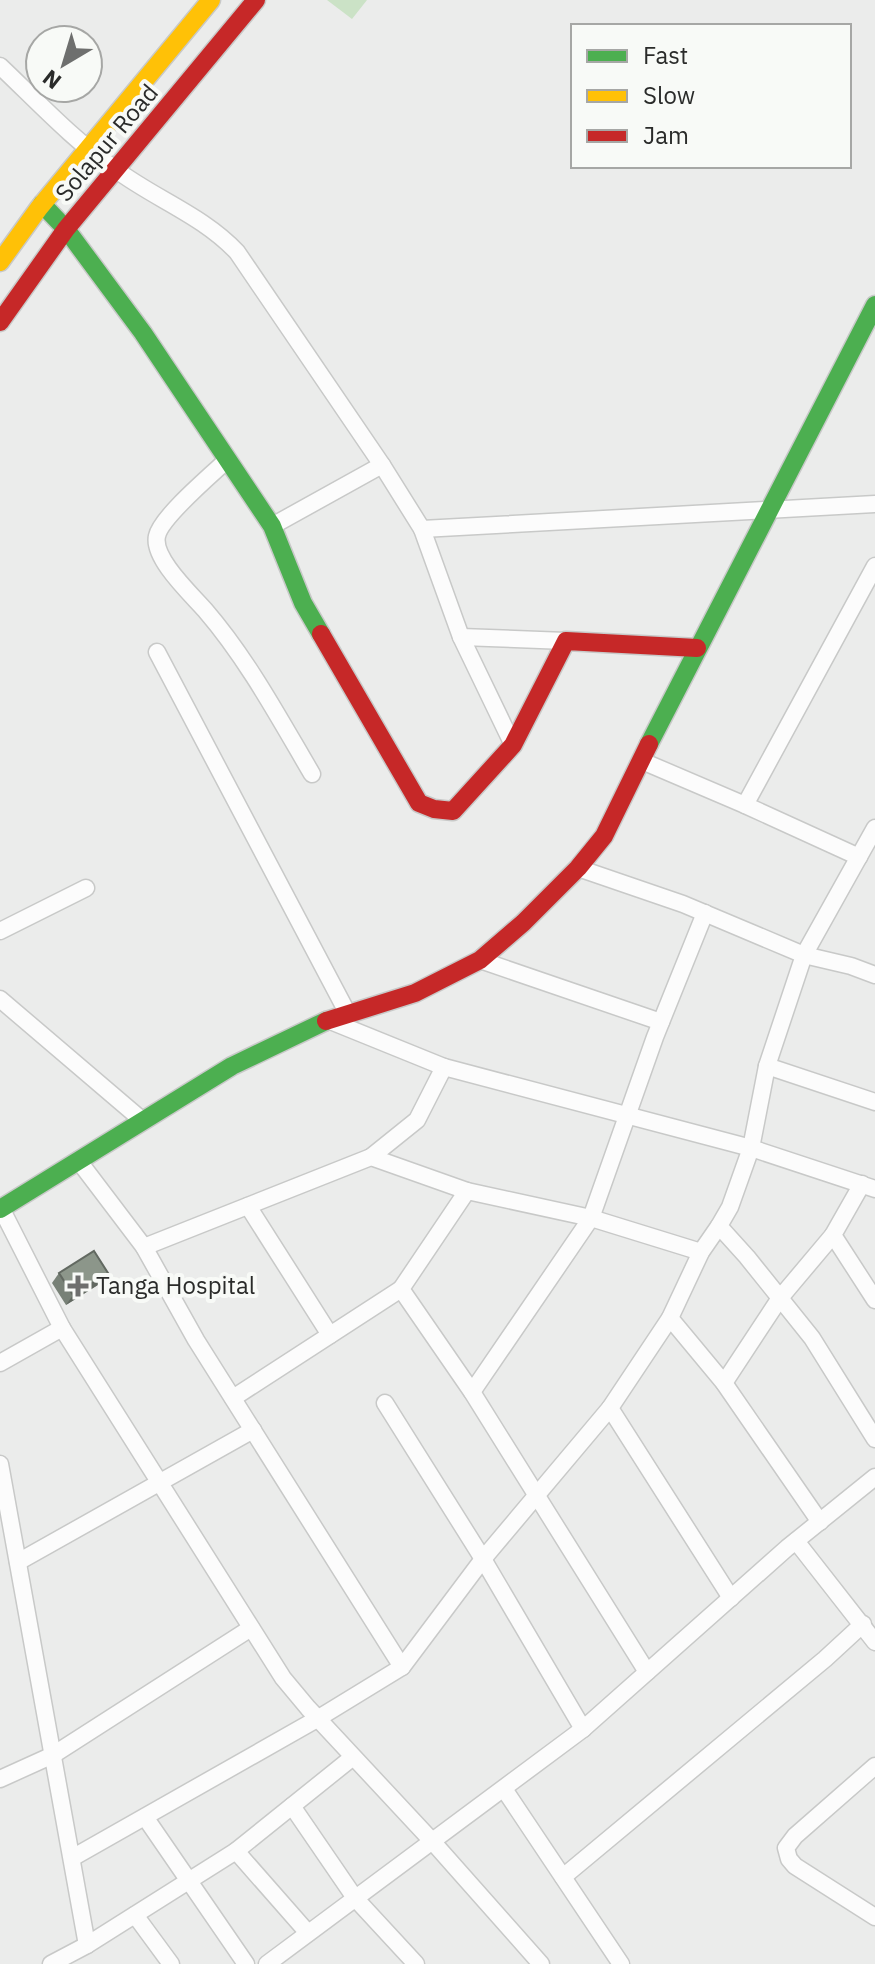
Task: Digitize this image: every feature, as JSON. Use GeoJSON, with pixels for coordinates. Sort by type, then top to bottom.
{"type":"FeatureCollection","features":[{"type":"Feature","properties":{"kind":"street","name":"Solapur Road"},"geometry":{"type":"LineString","coordinates":[[0,262],[42,204],[211,0]]}},
{"type":"Feature","properties":{"kind":"street","name":"Solapur Road"},"geometry":{"type":"LineString","coordinates":[[0,322],[66,229],[256,0]]}},
{"type":"Feature","properties":{"kind":"street"},"geometry":{"type":"LineString","coordinates":[[0,66],[88,150],[116,171],[196,217],[219,233],[237,252],[422,529],[461,637],[513,745]]}},
{"type":"Feature","properties":{"kind":"street"},"geometry":{"type":"LineString","coordinates":[[42,204],[66,229],[143,333],[272,526],[303,603],[419,803],[434,809],[453,811],[513,745],[566,641]]}},
{"type":"Feature","properties":{"kind":"street"},"geometry":{"type":"LineString","coordinates":[[541,1964],[283,1678],[62,1328],[1,1209],[232,1066],[328,1020],[415,993],[480,960],[523,923],[578,868],[604,836],[697,648],[875,305]]}},
{"type":"Feature","properties":{"kind":"street"},"geometry":{"type":"LineString","coordinates":[[227,460],[168,517],[157,533],[156,547],[178,580],[243,658],[312,774]]}},
{"type":"Feature","properties":{"kind":"street"},"geometry":{"type":"LineString","coordinates":[[272,526],[382,465]]}},
{"type":"Feature","properties":{"kind":"street"},"geometry":{"type":"LineString","coordinates":[[422,529],[875,504]]}},
{"type":"Feature","properties":{"kind":"street"},"geometry":{"type":"LineString","coordinates":[[745,805],[875,566]]}},
{"type":"Feature","properties":{"kind":"street"},"geometry":{"type":"LineString","coordinates":[[461,637],[697,648]]}},
{"type":"Feature","properties":{"kind":"street"},"geometry":{"type":"LineString","coordinates":[[157,652],[348,1014]]}},
{"type":"Feature","properties":{"kind":"street"},"geometry":{"type":"LineString","coordinates":[[642,761],[859,857]]}},
{"type":"Feature","properties":{"kind":"street"},"geometry":{"type":"LineString","coordinates":[[72,1858],[317,1719],[402,1667],[483,1559],[610,1408],[670,1318],[701,1252],[730,1207],[751,1148],[767,1066],[804,955],[875,828]]}},
{"type":"Feature","properties":{"kind":"street"},"geometry":{"type":"LineString","coordinates":[[578,868],[705,913],[804,955],[875,975]]}},
{"type":"Feature","properties":{"kind":"street"},"geometry":{"type":"LineString","coordinates":[[0,931],[86,888]]}},
{"type":"Feature","properties":{"kind":"street"},"geometry":{"type":"LineString","coordinates":[[472,1392],[591,1218],[661,1022],[705,913]]}},
{"type":"Feature","properties":{"kind":"street"},"geometry":{"type":"LineString","coordinates":[[480,960],[661,1022]]}},
{"type":"Feature","properties":{"kind":"street"},"geometry":{"type":"LineString","coordinates":[[0,999],[143,1121]]}},
{"type":"Feature","properties":{"kind":"street"},"geometry":{"type":"LineString","coordinates":[[328,1020],[444,1067],[751,1148],[868,1186],[833,1235],[780,1298],[724,1383]]}},
{"type":"Feature","properties":{"kind":"street"},"geometry":{"type":"LineString","coordinates":[[767,1066],[875,1102]]}},
{"type":"Feature","properties":{"kind":"street"},"geometry":{"type":"LineString","coordinates":[[144,1247],[371,1157],[417,1120],[444,1067]]}},
{"type":"Feature","properties":{"kind":"street"},"geometry":{"type":"LineString","coordinates":[[371,1157],[467,1191],[591,1218],[701,1252]]}},
{"type":"Feature","properties":{"kind":"street"},"geometry":{"type":"LineString","coordinates":[[78,1160],[144,1247],[196,1340],[402,1667]]}},
{"type":"Feature","properties":{"kind":"street"},"geometry":{"type":"LineString","coordinates":[[233,1398],[401,1289],[467,1191]]}},
{"type":"Feature","properties":{"kind":"street"},"geometry":{"type":"LineString","coordinates":[[248,1206],[330,1335]]}},
{"type":"Feature","properties":{"kind":"street"},"geometry":{"type":"LineString","coordinates":[[719,1226],[812,1338],[875,1439]]}},
{"type":"Feature","properties":{"kind":"street"},"geometry":{"type":"LineString","coordinates":[[833,1235],[875,1300]]}},
{"type":"Feature","properties":{"kind":"street"},"geometry":{"type":"LineString","coordinates":[[401,1289],[472,1392],[647,1672]]}},
{"type":"Feature","properties":{"kind":"street"},"geometry":{"type":"LineString","coordinates":[[670,1318],[724,1383],[820,1522]]}},
{"type":"Feature","properties":{"kind":"street"},"geometry":{"type":"LineString","coordinates":[[0,1363],[62,1328]]}},
{"type":"Feature","properties":{"kind":"street"},"geometry":{"type":"LineString","coordinates":[[385,1403],[483,1559],[583,1729]]}},
{"type":"Feature","properties":{"kind":"street"},"geometry":{"type":"LineString","coordinates":[[610,1408],[731,1598]]}},
{"type":"Feature","properties":{"kind":"street"},"geometry":{"type":"LineString","coordinates":[[18,1562],[253,1430]]}},
{"type":"Feature","properties":{"kind":"street"},"geometry":{"type":"LineString","coordinates":[[0,1464],[87,1945]]}},
{"type":"Feature","properties":{"kind":"street"},"geometry":{"type":"LineString","coordinates":[[267,1964],[583,1729],[796,1541],[875,1477]]}},
{"type":"Feature","properties":{"kind":"street"},"geometry":{"type":"LineString","coordinates":[[796,1541],[875,1642]]}},
{"type":"Feature","properties":{"kind":"street"},"geometry":{"type":"LineString","coordinates":[[563,1877],[863,1624]]}},
{"type":"Feature","properties":{"kind":"street"},"geometry":{"type":"LineString","coordinates":[[0,1779],[53,1755],[251,1628]]}},
{"type":"Feature","properties":{"kind":"street"},"geometry":{"type":"LineString","coordinates":[[51,1964],[87,1945],[236,1851],[353,1757]]}},
{"type":"Feature","properties":{"kind":"street"},"geometry":{"type":"LineString","coordinates":[[875,1766],[795,1836],[786,1848],[795,1866],[875,1917]]}},
{"type":"Feature","properties":{"kind":"street"},"geometry":{"type":"LineString","coordinates":[[504,1789],[621,1964]]}},
{"type":"Feature","properties":{"kind":"street"},"geometry":{"type":"LineString","coordinates":[[292,1806],[355,1898],[416,1964]]}},
{"type":"Feature","properties":{"kind":"street"},"geometry":{"type":"LineString","coordinates":[[145,1817],[246,1964]]}},
{"type":"Feature","properties":{"kind":"street"},"geometry":{"type":"LineString","coordinates":[[236,1851],[308,1933]]}},
{"type":"Feature","properties":{"kind":"street"},"geometry":{"type":"LineString","coordinates":[[135,1915],[171,1964]]}},
{"type":"Feature","properties":{"kind":"green space"},"geometry":{"type":"Polygon","coordinates":[[[327,0],[367,0],[352,19],[327,0]]]}},
{"type":"Feature","properties":{"kind":"building"},"geometry":{"type":"Polygon","coordinates":[[[94,1251],[108,1273],[73,1295],[59,1273],[94,1251]]]}},
{"type":"Feature","properties":{"kind":"traffic: fast"},"geometry":{"type":"LineString","coordinates":[[42,204],[66,229],[143,333],[272,526],[303,603],[321,634]]}},
{"type":"Feature","properties":{"kind":"traffic: fast"},"geometry":{"type":"LineString","coordinates":[[649,744],[875,305]]}},
{"type":"Feature","properties":{"kind":"traffic: fast"},"geometry":{"type":"LineString","coordinates":[[0,1209],[232,1066],[326,1021]]}},
{"type":"Feature","properties":{"kind":"traffic: slow"},"geometry":{"type":"LineString","coordinates":[[0,262],[39,208],[211,0]]}},
{"type":"Feature","properties":{"kind":"traffic: jam"},"geometry":{"type":"LineString","coordinates":[[0,322],[66,229],[256,0]]}},
{"type":"Feature","properties":{"kind":"traffic: jam"},"geometry":{"type":"LineString","coordinates":[[321,634],[419,803],[434,809],[453,811],[513,745],[566,641],[697,648]]}},
{"type":"Feature","properties":{"kind":"traffic: jam"},"geometry":{"type":"LineString","coordinates":[[326,1021],[415,993],[480,960],[523,923],[578,868],[604,836],[649,744]]}},
{"type":"Feature","properties":{"kind":"place","name":"Tanga Hospital"},"geometry":{"type":"Point","coordinates":[78,1286]}}]}
